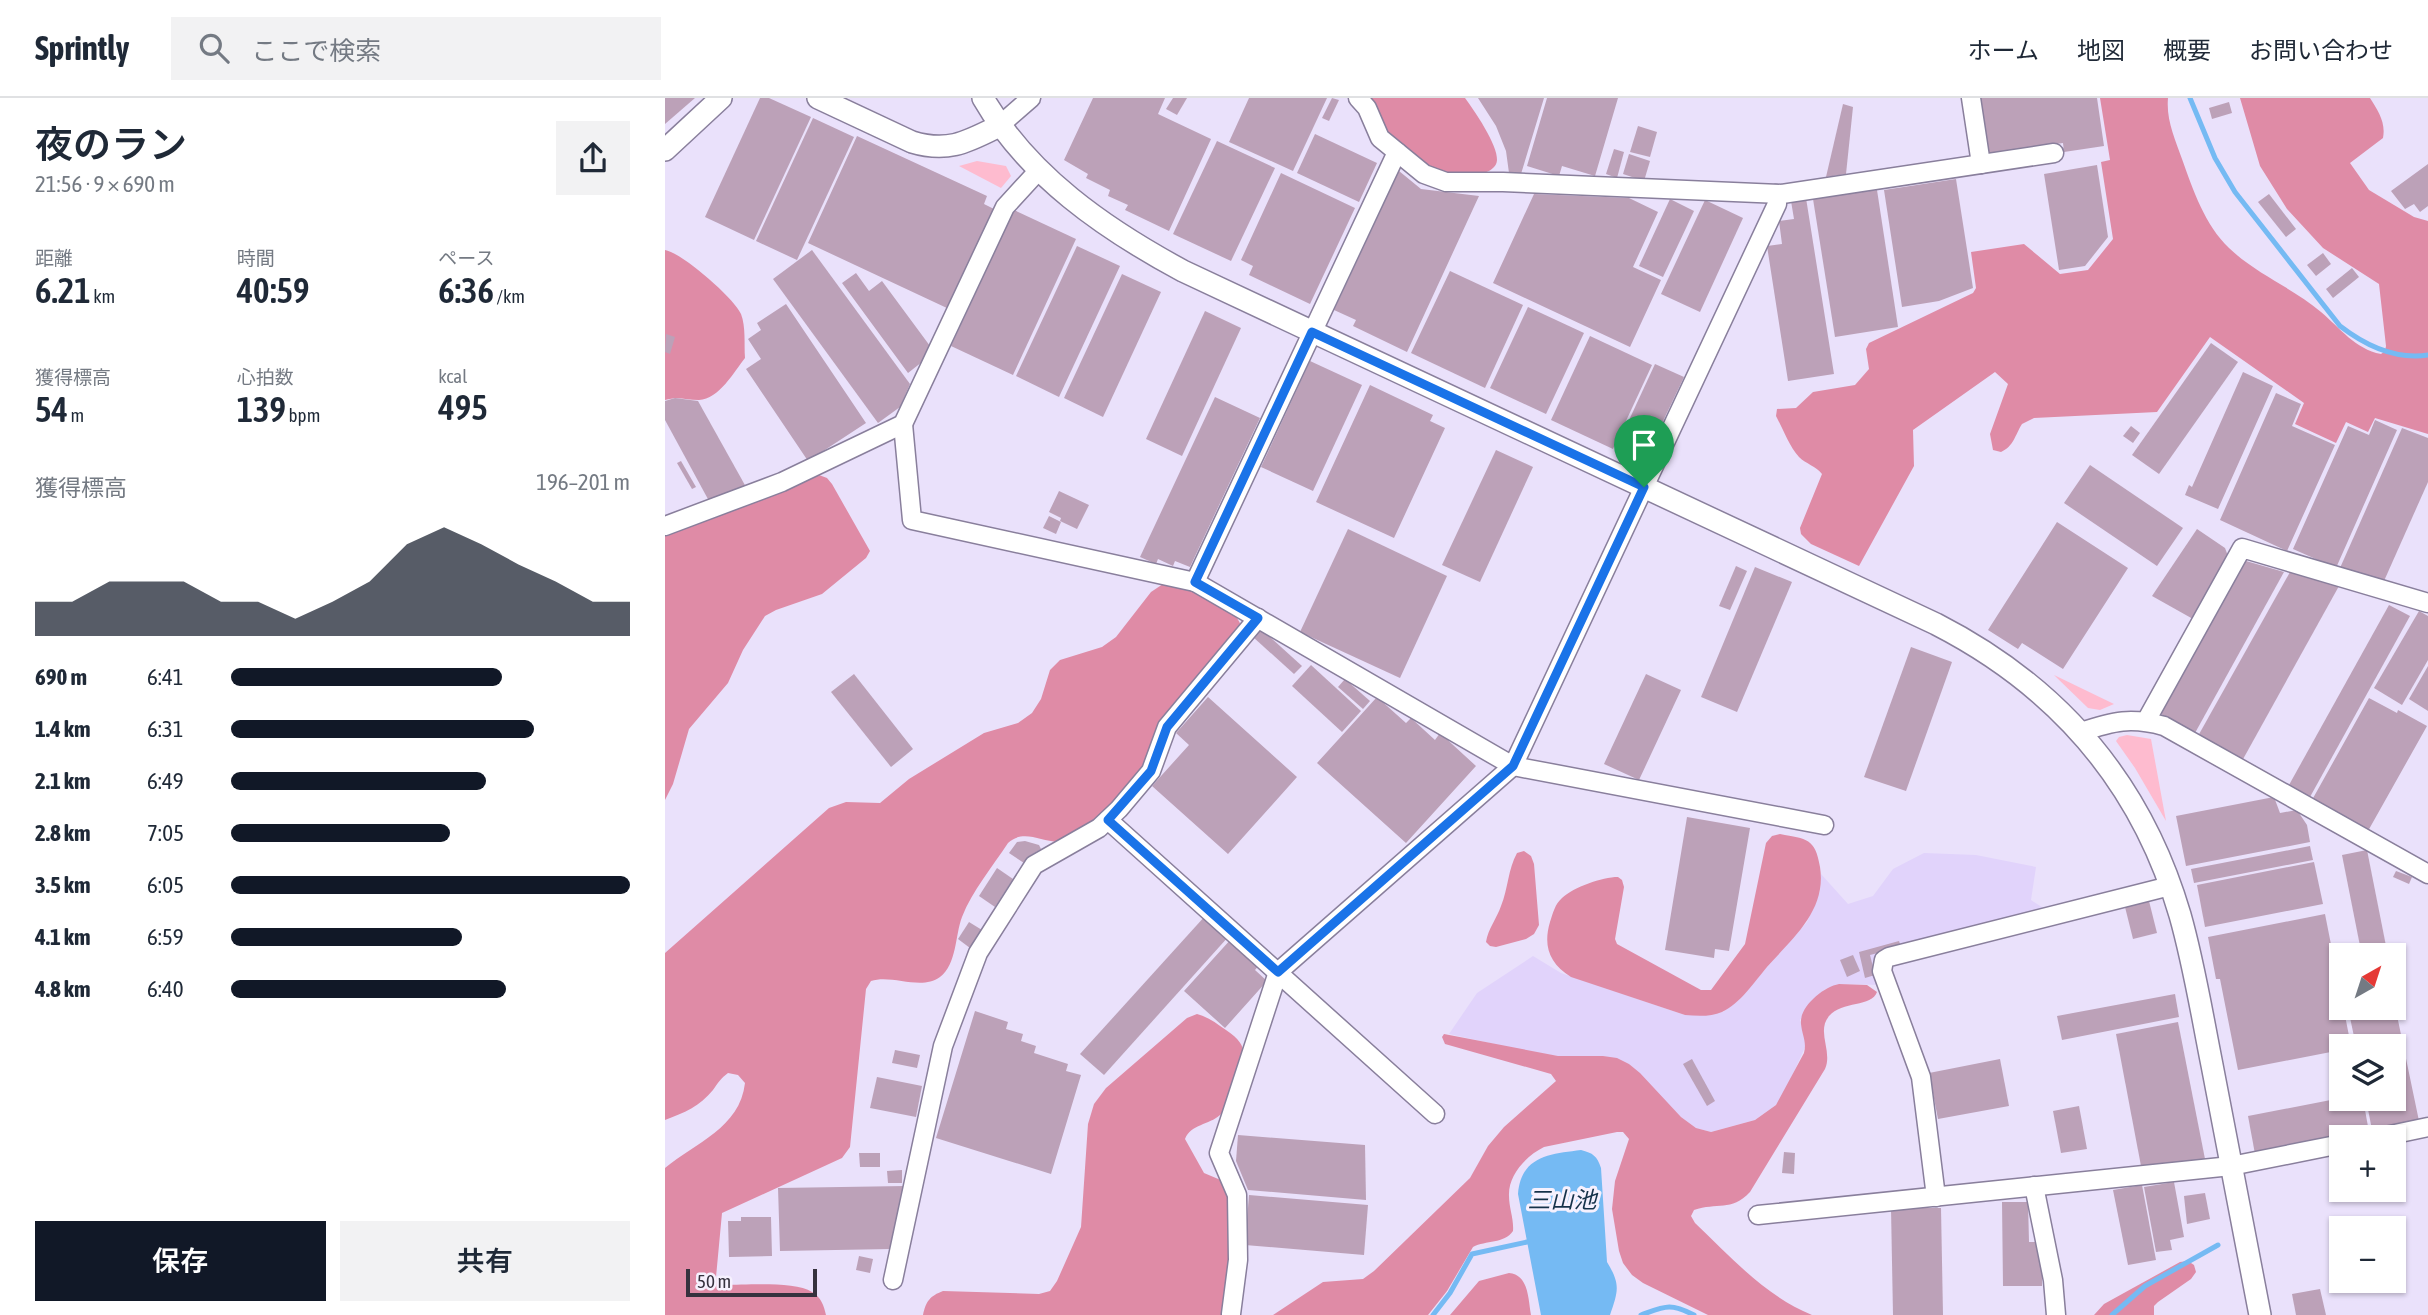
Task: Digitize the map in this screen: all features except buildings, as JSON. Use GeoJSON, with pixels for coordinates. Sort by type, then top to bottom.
{"type":"FeatureCollection","features":[{"type":"Feature","properties":{"kind":"street"},"geometry":{"type":"LineString","coordinates":[[665,150],[721,98]]}},
{"type":"Feature","properties":{"kind":"street"},"geometry":{"type":"LineString","coordinates":[[818,98],[912,142],[943,148],[959,145],[999,126],[1031,98]]}},
{"type":"Feature","properties":{"kind":"street"},"geometry":{"type":"LineString","coordinates":[[983,98],[999,126],[1039,170],[1072,200],[1144,251],[1968,641],[2028,682],[2081,732],[2134,805],[2148,831],[2170,886],[2194,971],[2260,1315]]}},
{"type":"Feature","properties":{"kind":"street"},"geometry":{"type":"LineString","coordinates":[[1358,98],[1367,108],[1380,138],[1423,174],[1446,182],[1776,194],[2054,153]]}},
{"type":"Feature","properties":{"kind":"street"},"geometry":{"type":"LineString","coordinates":[[1971,98],[1981,164]]}},
{"type":"Feature","properties":{"kind":"street"},"geometry":{"type":"LineString","coordinates":[[1195,582],[1397,152]]}},
{"type":"Feature","properties":{"kind":"street"},"geometry":{"type":"LineString","coordinates":[[1039,170],[1005,207],[903,424],[912,520],[1195,582],[1513,766],[1824,825]]}},
{"type":"Feature","properties":{"kind":"street"},"geometry":{"type":"LineString","coordinates":[[1231,1314],[1238,1260],[1237,1195],[1219,1153],[1278,972],[1513,766],[1777,204],[1776,194]]}},
{"type":"Feature","properties":{"kind":"street"},"geometry":{"type":"LineString","coordinates":[[665,526],[782,482],[903,424]]}},
{"type":"Feature","properties":{"kind":"street"},"geometry":{"type":"LineString","coordinates":[[2146,721],[2242,548],[2428,603]]}},
{"type":"Feature","properties":{"kind":"street"},"geometry":{"type":"LineString","coordinates":[[893,1280],[943,1046],[978,953],[1034,865],[1108,820],[1151,771],[1167,727],[1258,618]]}},
{"type":"Feature","properties":{"kind":"street"},"geometry":{"type":"LineString","coordinates":[[2081,732],[2126,719],[2164,726],[2428,874]]}},
{"type":"Feature","properties":{"kind":"street"},"geometry":{"type":"LineString","coordinates":[[1108,820],[1435,1114]]}},
{"type":"Feature","properties":{"kind":"street"},"geometry":{"type":"LineString","coordinates":[[1936,1196],[1921,1077],[1882,971],[1884,960],[1902,953],[2170,886]]}},
{"type":"Feature","properties":{"kind":"street"},"geometry":{"type":"LineString","coordinates":[[2406,1132],[2428,1127]]}},
{"type":"Feature","properties":{"kind":"street"},"geometry":{"type":"LineString","coordinates":[[1758,1215],[2231,1166],[2329,1146]]}},
{"type":"Feature","properties":{"kind":"street"},"geometry":{"type":"LineString","coordinates":[[2034,1186],[2053,1280],[2056,1315]]}},
{"type":"Feature","properties":{"kind":"shaded area"},"geometry":{"type":"Polygon","coordinates":[[[1368,98],[1465,98],[1494,146],[1497,160],[1495,167],[1470,176],[1441,174],[1431,170],[1384,132],[1368,98]]]}},
{"type":"Feature","properties":{"kind":"shaded area"},"geometry":{"type":"Polygon","coordinates":[[[2100,98],[2168,98],[2172,129],[2191,183],[2206,218],[2221,239],[2251,266],[2310,303],[2356,343],[2381,354],[2386,346],[2379,284],[2323,248],[2287,209],[2260,166],[2240,98],[2370,98],[2382,122],[2383,138],[2350,163],[2369,190],[2414,217],[2428,221],[2428,434],[2375,418],[2368,432],[2346,422],[2336,443],[2295,424],[2304,403],[2210,337],[2157,412],[2034,418],[2022,424],[2012,443],[2001,452],[1993,450],[1990,434],[2008,384],[1995,372],[1913,430],[1914,466],[1859,566],[1811,544],[1801,534],[1800,528],[1822,474],[1795,453],[1776,416],[1777,409],[1796,408],[1813,392],[1855,385],[1869,369],[1866,349],[1869,343],[1973,293],[1976,288],[1971,252],[2024,244],[2060,274],[2088,270],[2113,239],[2101,162],[2110,160],[2100,98]]]}},
{"type":"Feature","properties":{"kind":"shaded area"},"geometry":{"type":"Polygon","coordinates":[[[977,161],[1006,166],[1011,176],[1001,188],[959,166],[977,161]]]}},
{"type":"Feature","properties":{"kind":"shaded area"},"geometry":{"type":"Polygon","coordinates":[[[665,250],[683,259],[706,277],[736,307],[743,319],[745,358],[719,390],[699,400],[665,400],[665,250]]]}},
{"type":"Feature","properties":{"kind":"shaded area"},"geometry":{"type":"Polygon","coordinates":[[[819,475],[832,484],[870,551],[866,558],[822,594],[765,616],[743,650],[728,683],[689,729],[673,784],[665,800],[665,533],[810,476],[819,475]]]}},
{"type":"Feature","properties":{"kind":"shaded area"},"geometry":{"type":"Polygon","coordinates":[[[1163,584],[1196,591],[1220,603],[1230,610],[1241,626],[1146,768],[1105,816],[1058,842],[1026,836],[1008,843],[966,907],[953,957],[940,977],[924,983],[888,979],[871,981],[866,989],[850,1147],[842,1158],[722,1213],[716,1277],[719,1282],[725,1285],[770,1284],[804,1289],[818,1296],[826,1315],[665,1315],[665,1168],[725,1123],[735,1112],[745,1083],[738,1075],[728,1073],[697,1105],[665,1120],[665,953],[829,808],[846,802],[880,803],[909,779],[984,733],[1018,723],[1032,713],[1041,699],[1050,670],[1060,660],[1102,647],[1116,637],[1151,592],[1163,584]]]}},
{"type":"Feature","properties":{"kind":"shaded area"},"geometry":{"type":"Polygon","coordinates":[[[2054,675],[2114,704],[2100,710],[2088,708],[2054,675]]]}},
{"type":"Feature","properties":{"kind":"shaded area"},"geometry":{"type":"Polygon","coordinates":[[[2127,735],[2151,739],[2166,821],[2116,741],[2127,735]]]}},
{"type":"Feature","properties":{"kind":"shaded area"},"geometry":{"type":"Polygon","coordinates":[[[1780,834],[1803,839],[1812,845],[1820,867],[1818,897],[1797,934],[1747,992],[1722,1012],[1713,1015],[1685,1015],[1571,977],[1553,960],[1547,939],[1553,912],[1560,900],[1588,883],[1618,877],[1624,887],[1615,939],[1617,944],[1701,990],[1711,990],[1745,944],[1766,843],[1772,836],[1780,834]]]}},
{"type":"Feature","properties":{"kind":"shaded area"},"geometry":{"type":"Polygon","coordinates":[[[1524,851],[1531,856],[1534,864],[1539,925],[1534,934],[1526,939],[1496,947],[1490,946],[1486,942],[1487,937],[1503,899],[1512,866],[1517,853],[1524,851]]]}},
{"type":"Feature","properties":{"kind":"shaded area"},"geometry":{"type":"Polygon","coordinates":[[[1924,853],[1976,855],[2036,867],[2031,900],[2048,911],[1877,954],[1873,962],[1882,985],[1839,984],[1824,990],[1800,1020],[1806,1045],[1784,1094],[1776,1105],[1755,1120],[1711,1132],[1696,1128],[1681,1117],[1629,1064],[1603,1056],[1558,1056],[1531,1052],[1449,1034],[1477,993],[1533,956],[1561,973],[1685,1015],[1723,1012],[1737,1001],[1807,922],[1820,891],[1821,874],[1848,904],[1873,896],[1893,869],[1924,853]]]}},
{"type":"Feature","properties":{"kind":"shaded area"},"geometry":{"type":"Polygon","coordinates":[[[1839,984],[1867,985],[1877,992],[1869,1000],[1835,1011],[1825,1022],[1825,1069],[1750,1192],[1730,1204],[1694,1210],[1691,1216],[1749,1275],[1779,1297],[1812,1315],[1708,1315],[1632,1275],[1623,1263],[1619,1251],[1612,1209],[1615,1181],[1629,1139],[1623,1132],[1617,1132],[1544,1147],[1525,1161],[1509,1188],[1513,1231],[1500,1240],[1473,1247],[1447,1291],[1428,1315],[1273,1315],[1323,1282],[1363,1279],[1374,1271],[1470,1178],[1488,1146],[1504,1127],[1556,1081],[1551,1074],[1445,1044],[1442,1037],[1444,1034],[1558,1056],[1617,1058],[1640,1073],[1681,1117],[1696,1128],[1711,1132],[1755,1120],[1776,1105],[1804,1053],[1801,1018],[1804,1011],[1819,993],[1839,984]]]}},
{"type":"Feature","properties":{"kind":"shaded area"},"geometry":{"type":"Polygon","coordinates":[[[1197,1014],[1212,1020],[1234,1036],[1244,1055],[1225,1109],[1216,1118],[1191,1130],[1185,1139],[1204,1173],[1223,1181],[1231,1196],[1231,1260],[1224,1315],[923,1315],[929,1300],[943,1291],[1039,1294],[1050,1291],[1081,1227],[1088,1124],[1094,1104],[1106,1088],[1187,1018],[1197,1014]]]}},
{"type":"Feature","properties":{"kind":"shaded area"},"geometry":{"type":"Polygon","coordinates":[[[2188,1261],[2194,1265],[2196,1272],[2191,1279],[2154,1306],[2154,1315],[2094,1315],[2104,1304],[2180,1262],[2188,1261]]]}},
{"type":"Feature","properties":{"kind":"shaded area"},"geometry":{"type":"Polygon","coordinates":[[[1509,1273],[1516,1275],[1524,1283],[1531,1315],[1450,1315],[1479,1281],[1509,1273]]]}},
{"type":"Feature","properties":{"kind":"water","name":"三山池"},"geometry":{"type":"Polygon","coordinates":[[[1581,1150],[1594,1156],[1601,1168],[1607,1262],[1615,1277],[1615,1300],[1610,1315],[1541,1315],[1518,1194],[1520,1181],[1531,1164],[1539,1159],[1581,1150]]]}},
{"type":"Feature","properties":{"kind":"waterway"},"geometry":{"type":"LineString","coordinates":[[2190,98],[2215,158],[2235,192],[2340,326],[2381,350],[2404,355],[2428,355]]}},
{"type":"Feature","properties":{"kind":"waterway"},"geometry":{"type":"LineString","coordinates":[[1433,1315],[1450,1293],[1472,1254],[1527,1242]]}},
{"type":"Feature","properties":{"kind":"waterway"},"geometry":{"type":"LineString","coordinates":[[2112,1315],[2145,1286],[2218,1245]]}},
{"type":"Feature","properties":{"kind":"waterway"},"geometry":{"type":"LineString","coordinates":[[1641,1315],[1668,1307],[1694,1315]]}},
{"type":"Feature","properties":{"kind":"route"},"geometry":{"type":"LineString","coordinates":[[1312,332],[1644,487],[1513,766],[1278,972],[1108,820],[1151,771],[1167,727],[1258,618],[1195,582],[1312,332]]}}]}
